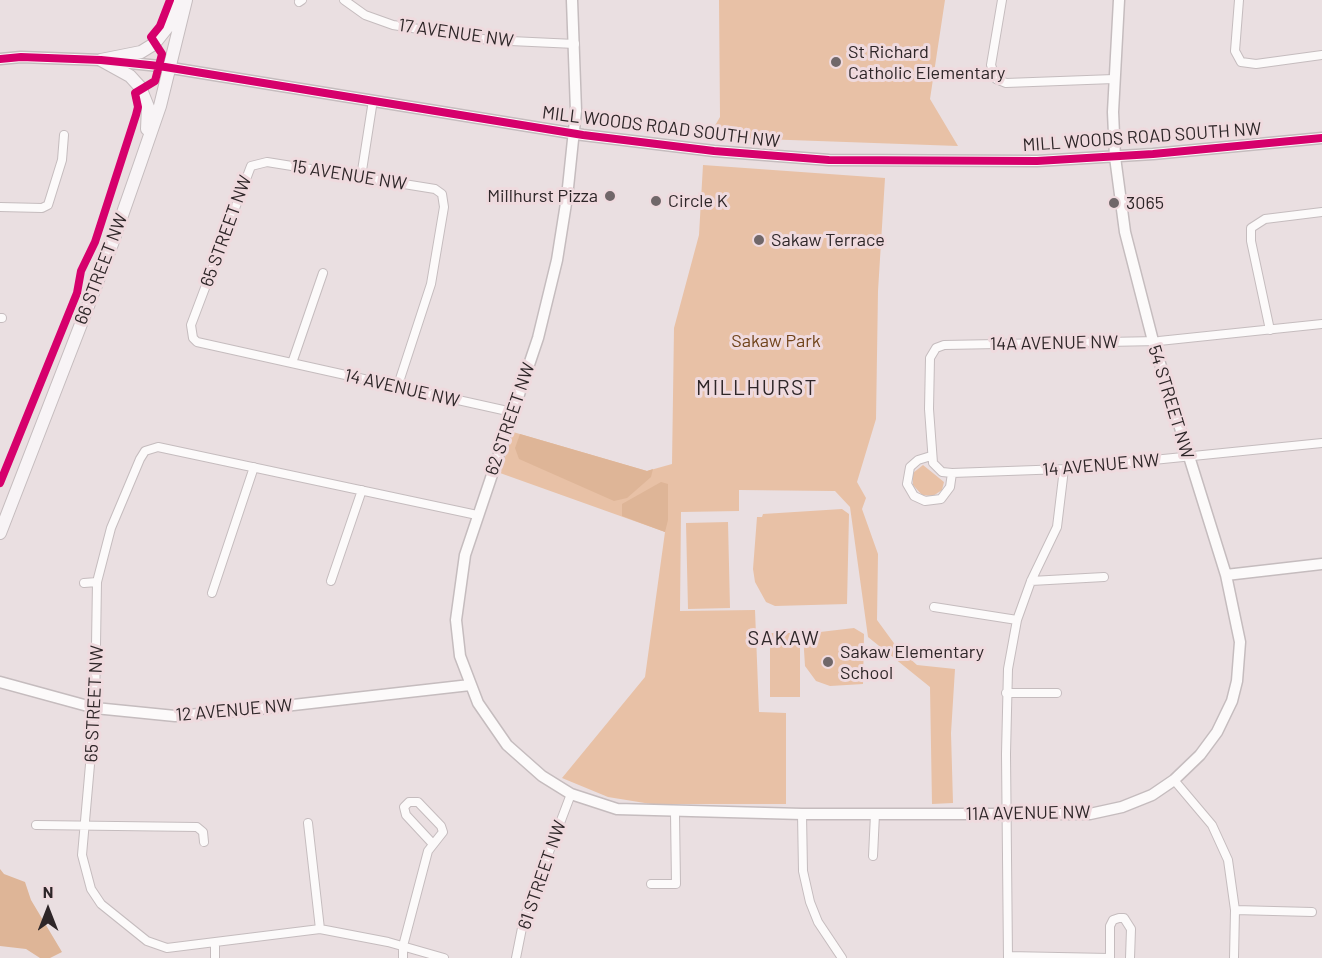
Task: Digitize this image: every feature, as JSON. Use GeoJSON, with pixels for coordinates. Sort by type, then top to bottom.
{"type":"FeatureCollection","features":[{"type":"Feature","properties":{"kind":"main road"},"geometry":{"type":"LineString","coordinates":[[101,60],[141,52],[154,44],[170,24],[177,0]]}},
{"type":"Feature","properties":{"kind":"main road","name":"66 STREET NW"},"geometry":{"type":"LineString","coordinates":[[0,533],[112,244],[170,68],[186,0]]}},
{"type":"Feature","properties":{"kind":"main road"},"geometry":{"type":"LineString","coordinates":[[101,60],[130,76],[143,93],[148,115],[141,159]]}},
{"type":"Feature","properties":{"kind":"street","name":"17 AVENUE NW"},"geometry":{"type":"LineString","coordinates":[[344,0],[365,15],[393,25],[489,40],[575,44]]}},
{"type":"Feature","properties":{"kind":"street","name":"62 STREET NW"},"geometry":{"type":"LineString","coordinates":[[571,794],[542,776],[507,745],[485,714],[470,685],[459,650],[457,597],[465,555],[477,515],[545,316],[567,197],[573,134],[575,44],[572,0]]}},
{"type":"Feature","properties":{"kind":"street"},"geometry":{"type":"LineString","coordinates":[[1002,0],[991,65],[996,79],[1006,83],[1113,79]]}},
{"type":"Feature","properties":{"kind":"street","name":"54 STREET NW"},"geometry":{"type":"LineString","coordinates":[[1119,0],[1113,79],[1115,157],[1127,247],[1153,341],[1226,575],[1240,642],[1237,681],[1232,701],[1217,732],[1200,755],[1174,780]]}},
{"type":"Feature","properties":{"kind":"street"},"geometry":{"type":"LineString","coordinates":[[1239,0],[1235,47],[1239,60],[1256,64],[1322,55]]}},
{"type":"Feature","properties":{"kind":"street","name":"MILL WOODS ROAD SOUTH NW"},"geometry":{"type":"LineString","coordinates":[[0,59],[21,57],[101,60],[170,68],[573,134],[702,150],[829,160],[1005,162],[1115,157],[1322,138]]}},
{"type":"Feature","properties":{"kind":"street"},"geometry":{"type":"LineString","coordinates":[[361,177],[373,100]]}},
{"type":"Feature","properties":{"kind":"street"},"geometry":{"type":"LineString","coordinates":[[0,207],[42,208],[48,205],[62,160],[64,135]]}},
{"type":"Feature","properties":{"kind":"street","name":"15 AVENUE NW"},"geometry":{"type":"LineString","coordinates":[[254,164],[267,162],[435,189],[442,194],[444,207],[431,284],[398,386]]}},
{"type":"Feature","properties":{"kind":"street","name":"65 STREET NW"},"geometry":{"type":"LineString","coordinates":[[191,335],[191,325],[248,169],[254,164]]}},
{"type":"Feature","properties":{"kind":"street"},"geometry":{"type":"LineString","coordinates":[[1270,330],[1250,236],[1253,225],[1265,219],[1322,212]]}},
{"type":"Feature","properties":{"kind":"street"},"geometry":{"type":"LineString","coordinates":[[292,363],[323,273]]}},
{"type":"Feature","properties":{"kind":"street","name":"14A AVENUE NW"},"geometry":{"type":"LineString","coordinates":[[931,456],[930,358],[933,352],[944,345],[1153,341],[1322,324]]}},
{"type":"Feature","properties":{"kind":"street","name":"14 AVENUE NW"},"geometry":{"type":"LineString","coordinates":[[191,335],[197,342],[512,412]]}},
{"type":"Feature","properties":{"kind":"street","name":"14 AVENUE NW"},"geometry":{"type":"LineString","coordinates":[[948,473],[1064,469],[1322,443]]}},
{"type":"Feature","properties":{"kind":"street","name":"65 STREET NW"},"geometry":{"type":"LineString","coordinates":[[215,942],[178,948],[147,941],[101,904],[91,889],[84,867],[84,825],[95,708],[97,582],[111,528],[140,459],[150,448],[164,448],[254,467]]}},
{"type":"Feature","properties":{"kind":"street"},"geometry":{"type":"LineString","coordinates":[[931,456],[934,465],[948,473],[950,487],[941,499],[933,502],[918,498],[909,488],[907,474],[914,463],[931,456]]}},
{"type":"Feature","properties":{"kind":"street"},"geometry":{"type":"LineString","coordinates":[[212,593],[254,467],[477,515]]}},
{"type":"Feature","properties":{"kind":"street"},"geometry":{"type":"LineString","coordinates":[[1064,469],[1057,527],[1031,581],[1017,620],[1006,693],[1008,957],[1110,958],[1110,926],[1113,920],[1124,918],[1131,929],[1130,958]]}},
{"type":"Feature","properties":{"kind":"street"},"geometry":{"type":"LineString","coordinates":[[331,581],[362,490]]}},
{"type":"Feature","properties":{"kind":"street"},"geometry":{"type":"LineString","coordinates":[[1226,575],[1322,564]]}},
{"type":"Feature","properties":{"kind":"street"},"geometry":{"type":"LineString","coordinates":[[1031,581],[1104,577]]}},
{"type":"Feature","properties":{"kind":"street"},"geometry":{"type":"LineString","coordinates":[[84,583],[97,582]]}},
{"type":"Feature","properties":{"kind":"street"},"geometry":{"type":"LineString","coordinates":[[934,607],[1017,620]]}},
{"type":"Feature","properties":{"kind":"street","name":"12 AVENUE NW"},"geometry":{"type":"LineString","coordinates":[[0,682],[95,708],[157,715],[200,715],[470,685]]}},
{"type":"Feature","properties":{"kind":"street"},"geometry":{"type":"LineString","coordinates":[[1006,693],[1057,693]]}},
{"type":"Feature","properties":{"kind":"street"},"geometry":{"type":"LineString","coordinates":[[1174,780],[1212,825],[1228,860],[1235,910],[1234,958]]}},
{"type":"Feature","properties":{"kind":"street","name":"11A AVENUE NW"},"geometry":{"type":"LineString","coordinates":[[571,794],[617,809],[675,813],[1090,814],[1138,801],[1174,780]]}},
{"type":"Feature","properties":{"kind":"street","name":"61 STREET NW"},"geometry":{"type":"LineString","coordinates":[[516,958],[524,918],[571,794]]}},
{"type":"Feature","properties":{"kind":"street"},"geometry":{"type":"LineString","coordinates":[[403,958],[428,851],[432,843],[441,835],[441,825],[418,802],[409,802],[404,807],[406,815],[432,843]]}},
{"type":"Feature","properties":{"kind":"street"},"geometry":{"type":"LineString","coordinates":[[651,884],[676,884],[675,813]]}},
{"type":"Feature","properties":{"kind":"street"},"geometry":{"type":"LineString","coordinates":[[802,814],[803,871],[810,902],[818,922],[842,958]]}},
{"type":"Feature","properties":{"kind":"street"},"geometry":{"type":"LineString","coordinates":[[873,856],[874,814]]}},
{"type":"Feature","properties":{"kind":"street"},"geometry":{"type":"LineString","coordinates":[[308,823],[320,929]]}},
{"type":"Feature","properties":{"kind":"street"},"geometry":{"type":"LineString","coordinates":[[36,825],[197,827],[203,832],[204,842]]}},
{"type":"Feature","properties":{"kind":"street"},"geometry":{"type":"LineString","coordinates":[[1235,910],[1312,912]]}},
{"type":"Feature","properties":{"kind":"street"},"geometry":{"type":"LineString","coordinates":[[215,958],[215,942],[320,929],[404,946],[444,958]]}},
{"type":"Feature","properties":{"kind":"green space","name":"St Richard Catholic Elementary"},"geometry":{"type":"Polygon","coordinates":[[[719,0],[945,0],[930,99],[958,146],[734,138],[710,134],[720,117],[719,0]]]}},
{"type":"Feature","properties":{"kind":"green space","name":"Sakaw Park"},"geometry":{"type":"Polygon","coordinates":[[[703,165],[885,178],[878,291],[876,419],[857,482],[866,498],[862,509],[878,554],[877,620],[896,646],[917,665],[955,669],[951,733],[953,803],[932,804],[930,687],[868,637],[850,507],[835,491],[739,490],[739,511],[681,512],[680,611],[755,610],[759,712],[786,713],[786,804],[651,804],[608,797],[562,778],[645,677],[665,532],[500,473],[513,432],[647,471],[672,464],[674,328],[699,235],[703,165]]]}},
{"type":"Feature","properties":{"kind":"green space"},"geometry":{"type":"Polygon","coordinates":[[[923,465],[944,482],[942,490],[933,496],[922,495],[913,485],[913,473],[923,465]]]}},
{"type":"Feature","properties":{"kind":"green space"},"geometry":{"type":"Polygon","coordinates":[[[842,509],[849,514],[847,604],[775,606],[766,602],[755,582],[753,569],[757,517],[762,517],[763,514],[842,509]]]}},
{"type":"Feature","properties":{"kind":"green space"},"geometry":{"type":"Polygon","coordinates":[[[728,522],[730,608],[688,609],[686,523],[728,522]]]}},
{"type":"Feature","properties":{"kind":"green space"},"geometry":{"type":"Polygon","coordinates":[[[854,628],[864,634],[863,684],[830,686],[816,681],[805,666],[803,634],[854,628]]]}},
{"type":"Feature","properties":{"kind":"green space"},"geometry":{"type":"Polygon","coordinates":[[[770,633],[800,633],[800,697],[770,697],[770,633]]]}},
{"type":"Feature","properties":{"kind":"shaded area"},"geometry":{"type":"Polygon","coordinates":[[[520,434],[647,471],[653,469],[651,477],[627,498],[614,501],[519,459],[515,448],[520,434]]]}},
{"type":"Feature","properties":{"kind":"shaded area"},"geometry":{"type":"Polygon","coordinates":[[[661,482],[668,484],[668,520],[665,532],[622,516],[622,504],[661,482]]]}},
{"type":"Feature","properties":{"kind":"shaded area"},"geometry":{"type":"Polygon","coordinates":[[[0,869],[4,874],[25,882],[31,900],[62,952],[50,958],[40,958],[26,949],[0,946],[0,869]]]}},
{"type":"Feature","properties":{"kind":"cycle path"},"geometry":{"type":"LineString","coordinates":[[0,483],[77,293],[81,271],[95,242],[136,115],[138,107],[135,93],[155,81],[162,54],[151,37],[160,26],[170,0]]}},
{"type":"Feature","properties":{"kind":"cycle path"},"geometry":{"type":"LineString","coordinates":[[0,59],[21,57],[101,60],[159,66],[583,135],[714,151],[829,160],[1037,161],[1153,154],[1322,138]]}},
{"type":"Feature","properties":{"kind":"place","name":"St Richard Catholic Elementary"},"geometry":{"type":"Point","coordinates":[836,62]}},
{"type":"Feature","properties":{"kind":"place","name":"Millhurst Pizza"},"geometry":{"type":"Point","coordinates":[610,196]}},
{"type":"Feature","properties":{"kind":"place","name":"Circle K"},"geometry":{"type":"Point","coordinates":[656,201]}},
{"type":"Feature","properties":{"kind":"place","name":"3065"},"geometry":{"type":"Point","coordinates":[1114,203]}},
{"type":"Feature","properties":{"kind":"place","name":"Sakaw Terrace"},"geometry":{"type":"Point","coordinates":[759,240]}},
{"type":"Feature","properties":{"kind":"place","name":"Sakaw Elementary School"},"geometry":{"type":"Point","coordinates":[828,662]}},
{"type":"Feature","properties":{"kind":"district","name":"MILLHURST"},"geometry":{"type":"Point","coordinates":[757,388]}},
{"type":"Feature","properties":{"kind":"district","name":"SAKAW"},"geometry":{"type":"Point","coordinates":[784,638]}}]}
